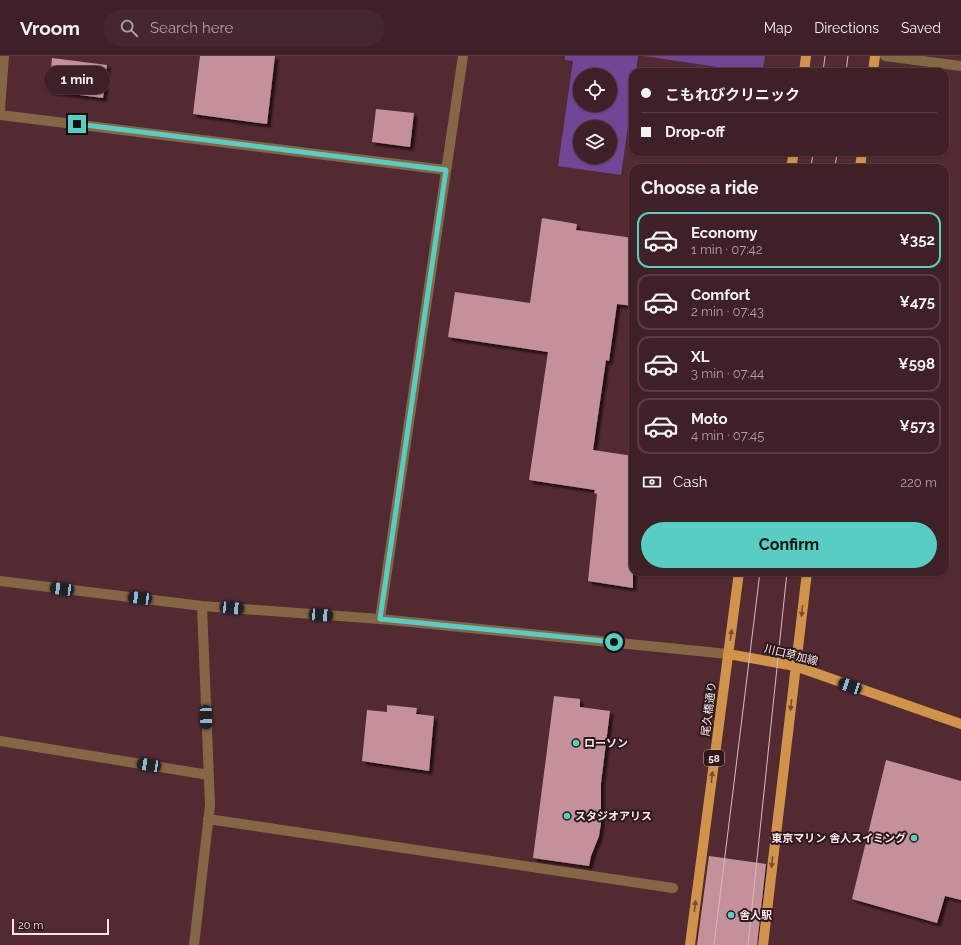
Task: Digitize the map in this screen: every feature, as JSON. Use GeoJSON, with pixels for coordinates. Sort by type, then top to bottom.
{"type":"FeatureCollection","features":[{"type":"Feature","properties":{"kind":"main road"},"geometry":{"type":"LineString","coordinates":[[804,68],[806,56]]}},
{"type":"Feature","properties":{"kind":"main road"},"geometry":{"type":"LineString","coordinates":[[874,68],[875,56]]}},
{"type":"Feature","properties":{"kind":"main road","name":"尾久橋通り"},"geometry":{"type":"LineString","coordinates":[[690,945],[738,576]]}},
{"type":"Feature","properties":{"kind":"main road"},"geometry":{"type":"LineString","coordinates":[[763,945],[795,666],[807,576]]}},
{"type":"Feature","properties":{"kind":"main road","name":"川口草加線"},"geometry":{"type":"LineString","coordinates":[[728,654],[795,666],[961,724]]}},
{"type":"Feature","properties":{"kind":"street"},"geometry":{"type":"LineString","coordinates":[[0,109],[4,56]]}},
{"type":"Feature","properties":{"kind":"street"},"geometry":{"type":"LineString","coordinates":[[380,619],[463,56]]}},
{"type":"Feature","properties":{"kind":"street"},"geometry":{"type":"LineString","coordinates":[[885,56],[961,66]]}},
{"type":"Feature","properties":{"kind":"street"},"geometry":{"type":"LineString","coordinates":[[0,115],[446,170]]}},
{"type":"Feature","properties":{"kind":"street"},"geometry":{"type":"LineString","coordinates":[[0,581],[202,606],[380,619],[728,654]]}},
{"type":"Feature","properties":{"kind":"street"},"geometry":{"type":"LineString","coordinates":[[194,945],[210,805],[202,606]]}},
{"type":"Feature","properties":{"kind":"street"},"geometry":{"type":"LineString","coordinates":[[0,742],[209,775]]}},
{"type":"Feature","properties":{"kind":"street"},"geometry":{"type":"LineString","coordinates":[[208,819],[673,888]]}},
{"type":"Feature","properties":{"kind":"shaded area"},"geometry":{"type":"Polygon","coordinates":[[[565,56],[638,56],[636,68],[629,68],[629,120],[621,175],[558,166],[573,61],[565,60],[565,56]]]}},
{"type":"Feature","properties":{"kind":"shaded area"},"geometry":{"type":"Polygon","coordinates":[[[644,56],[765,56],[763,68],[724,68],[644,56]]]}},
{"type":"Feature","properties":{"kind":"building"},"geometry":{"type":"Polygon","coordinates":[[[200,56],[275,56],[267,124],[193,114],[200,56]]]}},
{"type":"Feature","properties":{"kind":"building"},"geometry":{"type":"Polygon","coordinates":[[[52,58],[107,65],[103,98],[49,91],[52,58]]]}},
{"type":"Feature","properties":{"kind":"building"},"geometry":{"type":"Polygon","coordinates":[[[376,109],[414,113],[410,147],[372,142],[376,109]]]}},
{"type":"Feature","properties":{"kind":"building"},"geometry":{"type":"Polygon","coordinates":[[[542,218],[577,224],[576,230],[629,237],[629,306],[617,304],[609,361],[606,360],[593,450],[629,455],[629,576],[633,576],[633,588],[588,581],[597,494],[594,493],[595,490],[529,480],[548,352],[448,337],[455,292],[530,303],[542,218]]]}},
{"type":"Feature","properties":{"kind":"building"},"geometry":{"type":"Polygon","coordinates":[[[554,696],[580,699],[580,707],[610,711],[601,783],[601,823],[599,836],[591,856],[589,866],[533,858],[554,696]]]}},
{"type":"Feature","properties":{"kind":"building"},"geometry":{"type":"Polygon","coordinates":[[[387,705],[417,708],[416,714],[434,716],[429,771],[362,761],[367,710],[387,712],[387,705]]]}},
{"type":"Feature","properties":{"kind":"building","name":"東京マリン 舎人スイミング"},"geometry":{"type":"Polygon","coordinates":[[[886,760],[961,781],[961,900],[945,896],[937,923],[852,899],[886,760]]]}},
{"type":"Feature","properties":{"kind":"building","name":"舎人駅"},"geometry":{"type":"Polygon","coordinates":[[[709,856],[766,864],[757,945],[697,945],[709,856]]]}},
{"type":"Feature","properties":{"kind":"tram line"},"geometry":{"type":"LineString","coordinates":[[824,68],[825,56]]}},
{"type":"Feature","properties":{"kind":"tram line"},"geometry":{"type":"LineString","coordinates":[[846,68],[848,56]]}},
{"type":"Feature","properties":{"kind":"tram line"},"geometry":{"type":"LineString","coordinates":[[812,156],[812,164]]}},
{"type":"Feature","properties":{"kind":"tram line"},"geometry":{"type":"LineString","coordinates":[[836,156],[836,164]]}},
{"type":"Feature","properties":{"kind":"tram line"},"geometry":{"type":"LineString","coordinates":[[714,945],[760,576]]}},
{"type":"Feature","properties":{"kind":"tram line"},"geometry":{"type":"LineString","coordinates":[[748,945],[787,576]]}},
{"type":"Feature","properties":{"kind":"place","name":"ローソン"},"geometry":{"type":"Point","coordinates":[576,743]}},
{"type":"Feature","properties":{"kind":"place","name":"スタジオアリス"},"geometry":{"type":"Point","coordinates":[567,816]}},
{"type":"Feature","properties":{"kind":"place","name":"東京マリン 舎人スイミング"},"geometry":{"type":"Point","coordinates":[914,838]}},
{"type":"Feature","properties":{"kind":"place","name":"舎人駅"},"geometry":{"type":"Point","coordinates":[731,915]}},
{"type":"Feature","properties":{"kind":"route"},"geometry":{"type":"LineString","coordinates":[[77,124],[446,170],[380,619],[614,642]]}}]}
